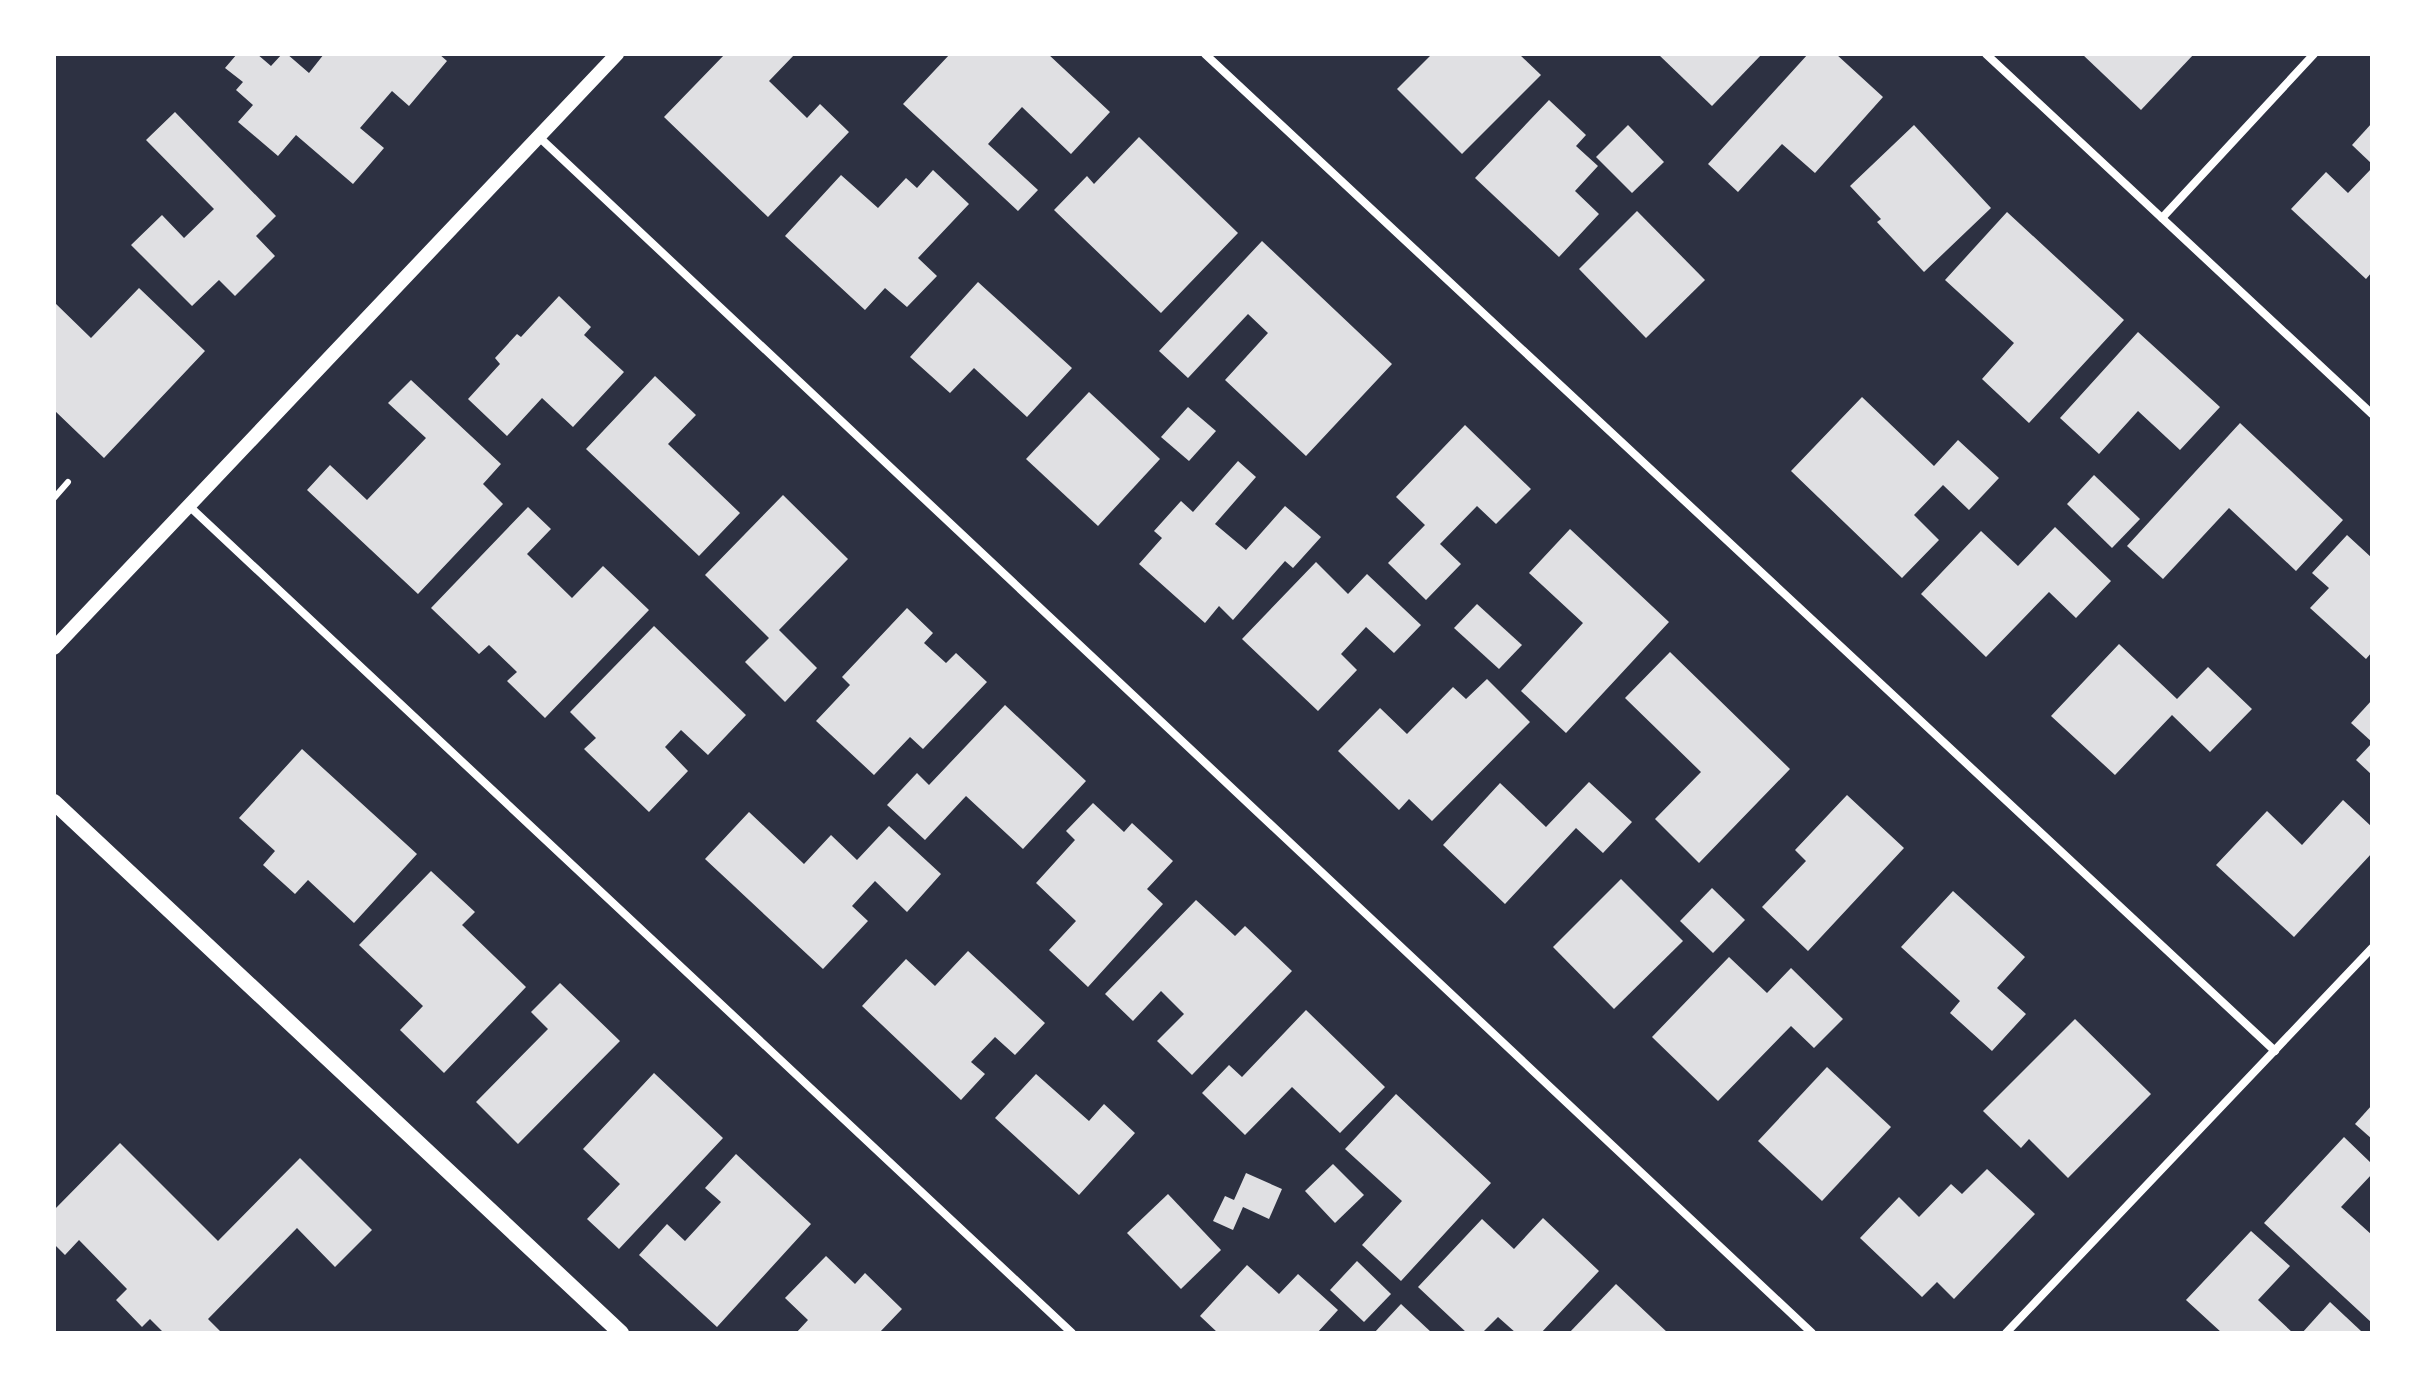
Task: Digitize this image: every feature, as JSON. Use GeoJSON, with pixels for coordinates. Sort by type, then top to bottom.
{"type":"FeatureCollection","features":[{"type":"Feature","properties":{"kind":"main road"},"geometry":{"type":"LineString","coordinates":[[54,802],[621,1333]]}},
{"type":"Feature","properties":{"kind":"street"},"geometry":{"type":"LineString","coordinates":[[54,648],[187,504],[617,54]]}},
{"type":"Feature","properties":{"kind":"street"},"geometry":{"type":"LineString","coordinates":[[1205,54],[2275,1051]]}},
{"type":"Feature","properties":{"kind":"street"},"geometry":{"type":"LineString","coordinates":[[1986,54],[2372,414]]}},
{"type":"Feature","properties":{"kind":"street"},"geometry":{"type":"LineString","coordinates":[[2162,218],[2314,54]]}},
{"type":"Feature","properties":{"kind":"street"},"geometry":{"type":"LineString","coordinates":[[539,137],[1812,1333]]}},
{"type":"Feature","properties":{"kind":"street"},"geometry":{"type":"LineString","coordinates":[[187,504],[1072,1333]]}},
{"type":"Feature","properties":{"kind":"street"},"geometry":{"type":"LineString","coordinates":[[2006,1333],[2372,948]]}},
{"type":"Feature","properties":{"kind":"lane"},"geometry":{"type":"LineString","coordinates":[[54,498],[68,482]]}},
{"type":"Feature","properties":{"kind":"building"},"geometry":{"type":"Polygon","coordinates":[[[237,54],[257,54],[271,66],[282,54],[287,54],[309,73],[324,54],[439,54],[447,61],[409,106],[392,91],[360,128],[384,148],[353,184],[296,135],[278,156],[238,122],[253,105],[236,90],[243,82],[225,68],[237,54]]]}},
{"type":"Feature","properties":{"kind":"building"},"geometry":{"type":"Polygon","coordinates":[[[725,54],[795,54],[769,81],[807,118],[820,104],[849,132],[768,217],[664,117],[725,54]]]}},
{"type":"Feature","properties":{"kind":"building"},"geometry":{"type":"Polygon","coordinates":[[[950,54],[1048,54],[1110,112],[1071,154],[1022,107],[988,144],[1038,190],[1018,211],[903,104],[950,54]]]}},
{"type":"Feature","properties":{"kind":"building"},"geometry":{"type":"Polygon","coordinates":[[[1432,54],[1519,54],[1541,75],[1462,154],[1397,89],[1432,54]]]}},
{"type":"Feature","properties":{"kind":"building"},"geometry":{"type":"Polygon","coordinates":[[[1658,54],[1762,54],[1712,106],[1658,54]]]}},
{"type":"Feature","properties":{"kind":"building"},"geometry":{"type":"Polygon","coordinates":[[[1808,54],[1836,54],[1883,97],[1815,173],[1782,144],[1738,192],[1708,164],[1808,54]]]}},
{"type":"Feature","properties":{"kind":"building"},"geometry":{"type":"Polygon","coordinates":[[[2082,54],[2194,54],[2141,110],[2082,54]]]}},
{"type":"Feature","properties":{"kind":"building"},"geometry":{"type":"Polygon","coordinates":[[[1549,100],[1586,135],[1576,146],[1598,166],[1575,191],[1599,214],[1559,257],[1475,178],[1549,100]]]}},
{"type":"Feature","properties":{"kind":"building"},"geometry":{"type":"Polygon","coordinates":[[[175,112],[276,216],[256,236],[275,256],[235,296],[219,280],[192,306],[131,245],[162,215],[184,238],[214,209],[146,140],[175,112]]]}},
{"type":"Feature","properties":{"kind":"building"},"geometry":{"type":"Polygon","coordinates":[[[2372,123],[2372,164],[2352,145],[2372,123]]]}},
{"type":"Feature","properties":{"kind":"building"},"geometry":{"type":"Polygon","coordinates":[[[1628,125],[1664,162],[1632,193],[1596,157],[1628,125]]]}},
{"type":"Feature","properties":{"kind":"building"},"geometry":{"type":"Polygon","coordinates":[[[1914,125],[1991,208],[1924,272],[1877,222],[1881,219],[1850,186],[1914,125]]]}},
{"type":"Feature","properties":{"kind":"building"},"geometry":{"type":"Polygon","coordinates":[[[1139,137],[1238,233],[1161,313],[1054,210],[1087,176],[1094,184],[1139,137]]]}},
{"type":"Feature","properties":{"kind":"building"},"geometry":{"type":"Polygon","coordinates":[[[2372,168],[2372,272],[2366,279],[2291,209],[2326,172],[2348,193],[2372,168]]]}},
{"type":"Feature","properties":{"kind":"building"},"geometry":{"type":"Polygon","coordinates":[[[933,170],[969,204],[918,258],[937,276],[907,307],[885,288],[865,310],[785,236],[841,175],[878,208],[906,178],[917,188],[933,170]]]}},
{"type":"Feature","properties":{"kind":"building"},"geometry":{"type":"Polygon","coordinates":[[[1637,211],[1705,280],[1646,338],[1579,269],[1637,211]]]}},
{"type":"Feature","properties":{"kind":"building"},"geometry":{"type":"Polygon","coordinates":[[[2007,212],[2124,320],[2029,423],[1982,379],[2014,343],[1945,280],[2007,212]]]}},
{"type":"Feature","properties":{"kind":"building"},"geometry":{"type":"Polygon","coordinates":[[[1262,241],[1392,364],[1306,456],[1225,380],[1268,333],[1248,314],[1188,378],[1159,351],[1262,241]]]}},
{"type":"Feature","properties":{"kind":"building"},"geometry":{"type":"Polygon","coordinates":[[[978,282],[1072,368],[1027,417],[974,368],[950,393],[910,357],[978,282]]]}},
{"type":"Feature","properties":{"kind":"building"},"geometry":{"type":"Polygon","coordinates":[[[139,288],[205,351],[104,458],[54,410],[54,302],[91,338],[139,288]]]}},
{"type":"Feature","properties":{"kind":"building"},"geometry":{"type":"Polygon","coordinates":[[[559,296],[591,327],[584,335],[624,372],[573,427],[542,398],[507,436],[468,399],[500,364],[495,358],[517,334],[521,337],[559,296]]]}},
{"type":"Feature","properties":{"kind":"building"},"geometry":{"type":"Polygon","coordinates":[[[2138,332],[2220,407],[2180,450],[2138,411],[2099,454],[2060,418],[2138,332]]]}},
{"type":"Feature","properties":{"kind":"building"},"geometry":{"type":"Polygon","coordinates":[[[655,376],[696,415],[668,444],[740,513],[699,556],[586,449],[655,376]]]}},
{"type":"Feature","properties":{"kind":"building"},"geometry":{"type":"Polygon","coordinates":[[[411,380],[501,464],[483,484],[503,504],[418,594],[307,490],[330,465],[367,500],[426,438],[388,403],[411,380]]]}},
{"type":"Feature","properties":{"kind":"building"},"geometry":{"type":"Polygon","coordinates":[[[1089,392],[1160,459],[1098,526],[1026,459],[1089,392]]]}},
{"type":"Feature","properties":{"kind":"building"},"geometry":{"type":"Polygon","coordinates":[[[1862,397],[1934,466],[1958,440],[1999,478],[1969,510],[1943,485],[1914,515],[1939,540],[1902,578],[1791,471],[1862,397]]]}},
{"type":"Feature","properties":{"kind":"building"},"geometry":{"type":"Polygon","coordinates":[[[1188,407],[1216,431],[1189,461],[1161,437],[1188,407]]]}},
{"type":"Feature","properties":{"kind":"building"},"geometry":{"type":"Polygon","coordinates":[[[2240,423],[2343,520],[2296,571],[2229,508],[2163,579],[2127,546],[2240,423]]]}},
{"type":"Feature","properties":{"kind":"building"},"geometry":{"type":"Polygon","coordinates":[[[1465,425],[1531,489],[1496,524],[1477,506],[1440,544],[1461,564],[1426,600],[1388,563],[1425,525],[1396,497],[1465,425]]]}},
{"type":"Feature","properties":{"kind":"building"},"geometry":{"type":"Polygon","coordinates":[[[1238,461],[1256,477],[1215,524],[1246,550],[1285,506],[1321,537],[1293,568],[1285,561],[1233,620],[1219,606],[1205,623],[1139,564],[1162,538],[1154,531],[1181,501],[1193,512],[1238,461]]]}},
{"type":"Feature","properties":{"kind":"building"},"geometry":{"type":"Polygon","coordinates":[[[2094,475],[2140,519],[2112,548],[2067,504],[2094,475]]]}},
{"type":"Feature","properties":{"kind":"building"},"geometry":{"type":"Polygon","coordinates":[[[783,495],[848,559],[779,630],[817,668],[785,702],[745,662],[769,638],[705,575],[783,495]]]}},
{"type":"Feature","properties":{"kind":"building"},"geometry":{"type":"Polygon","coordinates":[[[528,507],[551,529],[527,554],[572,598],[603,566],[649,610],[545,718],[507,681],[517,672],[489,645],[479,654],[431,608],[528,507]]]}},
{"type":"Feature","properties":{"kind":"building"},"geometry":{"type":"Polygon","coordinates":[[[2055,527],[2111,581],[2076,618],[2049,592],[1986,657],[1921,594],[1981,531],[2018,566],[2055,527]]]}},
{"type":"Feature","properties":{"kind":"building"},"geometry":{"type":"Polygon","coordinates":[[[1570,529],[1669,622],[1566,733],[1521,691],[1583,623],[1529,573],[1570,529]]]}},
{"type":"Feature","properties":{"kind":"building"},"geometry":{"type":"Polygon","coordinates":[[[2347,535],[2372,558],[2372,652],[2366,659],[2310,608],[2329,588],[2312,573],[2347,535]]]}},
{"type":"Feature","properties":{"kind":"building"},"geometry":{"type":"Polygon","coordinates":[[[1316,562],[1348,594],[1367,574],[1421,625],[1394,653],[1366,627],[1341,654],[1357,670],[1318,711],[1242,639],[1316,562]]]}},
{"type":"Feature","properties":{"kind":"building"},"geometry":{"type":"Polygon","coordinates":[[[1477,604],[1522,645],[1499,669],[1454,628],[1477,604]]]}},
{"type":"Feature","properties":{"kind":"building"},"geometry":{"type":"Polygon","coordinates":[[[907,608],[933,633],[924,643],[946,663],[956,653],[987,682],[923,749],[910,737],[874,775],[816,721],[850,685],[842,677],[907,608]]]}},
{"type":"Feature","properties":{"kind":"building"},"geometry":{"type":"Polygon","coordinates":[[[654,626],[746,715],[708,755],[681,730],[665,747],[688,771],[649,812],[584,749],[596,738],[570,712],[654,626]]]}},
{"type":"Feature","properties":{"kind":"building"},"geometry":{"type":"Polygon","coordinates":[[[2119,644],[2177,699],[2208,667],[2252,709],[2210,752],[2172,715],[2115,775],[2051,716],[2119,644]]]}},
{"type":"Feature","properties":{"kind":"building"},"geometry":{"type":"Polygon","coordinates":[[[1670,652],[1790,769],[1699,863],[1655,819],[1701,772],[1625,698],[1670,652]]]}},
{"type":"Feature","properties":{"kind":"building"},"geometry":{"type":"Polygon","coordinates":[[[1487,679],[1530,722],[1432,821],[1409,799],[1399,810],[1338,751],[1380,708],[1407,734],[1453,687],[1466,699],[1487,679]]]}},
{"type":"Feature","properties":{"kind":"building"},"geometry":{"type":"Polygon","coordinates":[[[2372,700],[2372,742],[2351,723],[2372,700]]]}},
{"type":"Feature","properties":{"kind":"building"},"geometry":{"type":"Polygon","coordinates":[[[1005,705],[1086,781],[1023,849],[966,796],[925,840],[887,805],[917,773],[929,785],[1005,705]]]}},
{"type":"Feature","properties":{"kind":"building"},"geometry":{"type":"Polygon","coordinates":[[[2372,743],[2372,775],[2356,760],[2372,743]]]}},
{"type":"Feature","properties":{"kind":"building"},"geometry":{"type":"Polygon","coordinates":[[[302,749],[417,854],[354,923],[308,880],[295,894],[263,865],[275,851],[239,818],[302,749]]]}},
{"type":"Feature","properties":{"kind":"building"},"geometry":{"type":"Polygon","coordinates":[[[1589,782],[1632,822],[1603,853],[1576,828],[1505,904],[1443,845],[1500,783],[1546,827],[1589,782]]]}},
{"type":"Feature","properties":{"kind":"building"},"geometry":{"type":"Polygon","coordinates":[[[1847,795],[1904,848],[1808,951],[1762,907],[1806,861],[1795,850],[1847,795]]]}},
{"type":"Feature","properties":{"kind":"building"},"geometry":{"type":"Polygon","coordinates":[[[2343,800],[2372,827],[2372,853],[2294,937],[2216,865],[2267,811],[2302,845],[2343,800]]]}},
{"type":"Feature","properties":{"kind":"building"},"geometry":{"type":"Polygon","coordinates":[[[1093,803],[1124,832],[1132,823],[1173,861],[1147,889],[1163,904],[1088,987],[1049,950],[1076,921],[1036,883],[1075,840],[1066,831],[1093,803]]]}},
{"type":"Feature","properties":{"kind":"building"},"geometry":{"type":"Polygon","coordinates":[[[749,812],[804,864],[831,835],[857,860],[889,826],[941,874],[907,912],[875,881],[852,906],[868,921],[823,969],[705,859],[749,812]]]}},
{"type":"Feature","properties":{"kind":"building"},"geometry":{"type":"Polygon","coordinates":[[[431,871],[475,912],[462,925],[526,987],[444,1073],[400,1030],[423,1006],[359,945],[431,871]]]}},
{"type":"Feature","properties":{"kind":"building"},"geometry":{"type":"Polygon","coordinates":[[[1621,879],[1683,941],[1614,1009],[1553,947],[1621,879]]]}},
{"type":"Feature","properties":{"kind":"building"},"geometry":{"type":"Polygon","coordinates":[[[1712,888],[1745,920],[1713,953],[1680,921],[1712,888]]]}},
{"type":"Feature","properties":{"kind":"building"},"geometry":{"type":"Polygon","coordinates":[[[1953,891],[2025,957],[1997,988],[2026,1014],[1992,1051],[1950,1013],[1960,1001],[1901,947],[1953,891]]]}},
{"type":"Feature","properties":{"kind":"building"},"geometry":{"type":"Polygon","coordinates":[[[1196,900],[1235,936],[1245,926],[1292,971],[1192,1075],[1157,1041],[1184,1014],[1161,991],[1133,1021],[1105,994],[1196,900]]]}},
{"type":"Feature","properties":{"kind":"building"},"geometry":{"type":"Polygon","coordinates":[[[968,951],[1045,1023],[1015,1055],[995,1037],[971,1062],[985,1074],[961,1100],[862,1006],[906,959],[935,986],[968,951]]]}},
{"type":"Feature","properties":{"kind":"building"},"geometry":{"type":"Polygon","coordinates":[[[1729,957],[1767,993],[1791,968],[1843,1019],[1814,1048],[1791,1026],[1718,1101],[1652,1037],[1729,957]]]}},
{"type":"Feature","properties":{"kind":"building"},"geometry":{"type":"Polygon","coordinates":[[[560,983],[620,1041],[518,1144],[476,1102],[548,1029],[531,1012],[560,983]]]}},
{"type":"Feature","properties":{"kind":"building"},"geometry":{"type":"Polygon","coordinates":[[[1306,1010],[1385,1087],[1340,1133],[1292,1087],[1245,1135],[1202,1093],[1229,1065],[1242,1077],[1306,1010]]]}},
{"type":"Feature","properties":{"kind":"building"},"geometry":{"type":"Polygon","coordinates":[[[2075,1019],[2151,1094],[2068,1178],[2029,1139],[2021,1148],[1983,1111],[2075,1019]]]}},
{"type":"Feature","properties":{"kind":"building"},"geometry":{"type":"Polygon","coordinates":[[[1827,1067],[1891,1127],[1822,1201],[1758,1141],[1827,1067]]]}},
{"type":"Feature","properties":{"kind":"building"},"geometry":{"type":"Polygon","coordinates":[[[654,1073],[723,1138],[619,1249],[587,1219],[620,1184],[583,1149],[654,1073]]]}},
{"type":"Feature","properties":{"kind":"building"},"geometry":{"type":"Polygon","coordinates":[[[1036,1074],[1089,1121],[1104,1104],[1135,1133],[1079,1195],[995,1118],[1036,1074]]]}},
{"type":"Feature","properties":{"kind":"building"},"geometry":{"type":"Polygon","coordinates":[[[1396,1094],[1491,1183],[1401,1281],[1362,1245],[1402,1201],[1345,1149],[1396,1094]]]}},
{"type":"Feature","properties":{"kind":"building"},"geometry":{"type":"Polygon","coordinates":[[[2372,1105],[2372,1139],[2355,1124],[2372,1105]]]}},
{"type":"Feature","properties":{"kind":"building"},"geometry":{"type":"Polygon","coordinates":[[[2344,1137],[2372,1164],[2372,1174],[2341,1207],[2372,1235],[2372,1323],[2264,1223],[2344,1137]]]}},
{"type":"Feature","properties":{"kind":"building"},"geometry":{"type":"Polygon","coordinates":[[[120,1143],[218,1241],[300,1158],[372,1230],[335,1267],[297,1228],[208,1319],[222,1333],[164,1333],[150,1319],[142,1327],[116,1300],[127,1289],[79,1240],[65,1255],[54,1244],[54,1210],[120,1143]]]}},
{"type":"Feature","properties":{"kind":"building"},"geometry":{"type":"Polygon","coordinates":[[[736,1154],[811,1224],[717,1327],[639,1255],[667,1224],[685,1241],[721,1202],[705,1188],[736,1154]]]}},
{"type":"Feature","properties":{"kind":"building"},"geometry":{"type":"Polygon","coordinates":[[[1333,1164],[1364,1195],[1335,1223],[1305,1191],[1333,1164]]]}},
{"type":"Feature","properties":{"kind":"building"},"geometry":{"type":"Polygon","coordinates":[[[1987,1169],[2035,1214],[1954,1299],[1937,1282],[1922,1297],[1860,1238],[1899,1197],[1919,1217],[1951,1184],[1962,1194],[1987,1169]]]}},
{"type":"Feature","properties":{"kind":"building"},"geometry":{"type":"Polygon","coordinates":[[[1246,1173],[1282,1189],[1269,1219],[1243,1207],[1233,1230],[1213,1221],[1225,1196],[1234,1200],[1246,1173]]]}},
{"type":"Feature","properties":{"kind":"building"},"geometry":{"type":"Polygon","coordinates":[[[1168,1194],[1221,1250],[1181,1289],[1127,1233],[1168,1194]]]}},
{"type":"Feature","properties":{"kind":"building"},"geometry":{"type":"Polygon","coordinates":[[[1543,1218],[1599,1271],[1541,1333],[1516,1333],[1498,1317],[1482,1333],[1467,1333],[1418,1287],[1482,1219],[1514,1249],[1543,1218]]]}},
{"type":"Feature","properties":{"kind":"building"},"geometry":{"type":"Polygon","coordinates":[[[2251,1231],[2290,1266],[2258,1300],[2293,1333],[2222,1333],[2186,1300],[2251,1231]]]}},
{"type":"Feature","properties":{"kind":"building"},"geometry":{"type":"Polygon","coordinates":[[[826,1256],[855,1284],[865,1273],[902,1309],[879,1333],[796,1333],[808,1320],[785,1298],[826,1256]]]}},
{"type":"Feature","properties":{"kind":"building"},"geometry":{"type":"Polygon","coordinates":[[[1357,1261],[1391,1294],[1364,1322],[1330,1290],[1357,1261]]]}},
{"type":"Feature","properties":{"kind":"building"},"geometry":{"type":"Polygon","coordinates":[[[1247,1265],[1279,1294],[1298,1274],[1338,1310],[1317,1333],[1218,1333],[1200,1316],[1247,1265]]]}},
{"type":"Feature","properties":{"kind":"building"},"geometry":{"type":"Polygon","coordinates":[[[1616,1284],[1668,1333],[1569,1333],[1616,1284]]]}},
{"type":"Feature","properties":{"kind":"building"},"geometry":{"type":"Polygon","coordinates":[[[2330,1302],[2361,1331],[2359,1333],[2302,1333],[2330,1302]]]}},
{"type":"Feature","properties":{"kind":"building"},"geometry":{"type":"Polygon","coordinates":[[[1401,1304],[1432,1333],[1374,1333],[1401,1304]]]}}]}
